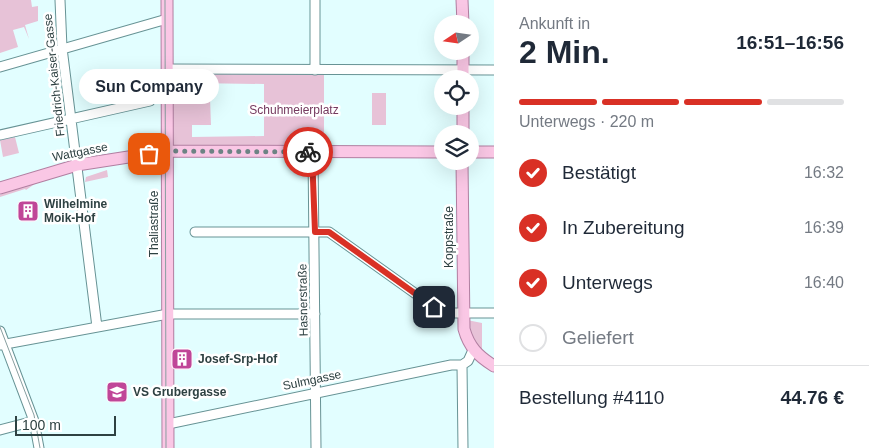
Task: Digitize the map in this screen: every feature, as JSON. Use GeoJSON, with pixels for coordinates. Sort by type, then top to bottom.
{"type":"FeatureCollection","features":[{"type":"Feature","properties":{"kind":"main road","name":"Thaliastraße"},"geometry":{"type":"LineString","coordinates":[[167,0],[168,448]]}},
{"type":"Feature","properties":{"kind":"main road"},"geometry":{"type":"LineString","coordinates":[[462,0],[463,15]]}},
{"type":"Feature","properties":{"kind":"main road"},"geometry":{"type":"LineString","coordinates":[[167,151],[434,152]]}},
{"type":"Feature","properties":{"kind":"main road","name":"Wattgasse"},"geometry":{"type":"LineString","coordinates":[[0,188],[77,165],[167,151]]}},
{"type":"Feature","properties":{"kind":"main road"},"geometry":{"type":"LineString","coordinates":[[479,152],[494,152]]}},
{"type":"Feature","properties":{"kind":"main road","name":"Koppstraße"},"geometry":{"type":"LineString","coordinates":[[462,170],[463,313],[464,329],[473,350]]}},
{"type":"Feature","properties":{"kind":"main road"},"geometry":{"type":"LineString","coordinates":[[473,350],[494,366]]}},
{"type":"Feature","properties":{"kind":"street","name":"Friedrich-Kaiser-Gasse"},"geometry":{"type":"LineString","coordinates":[[60,0],[62,48],[97,327]]}},
{"type":"Feature","properties":{"kind":"street"},"geometry":{"type":"LineString","coordinates":[[315,0],[315,70]]}},
{"type":"Feature","properties":{"kind":"street"},"geometry":{"type":"LineString","coordinates":[[0,67],[167,19]]}},
{"type":"Feature","properties":{"kind":"street"},"geometry":{"type":"LineString","coordinates":[[167,69],[434,73]]}},
{"type":"Feature","properties":{"kind":"street"},"geometry":{"type":"LineString","coordinates":[[479,72],[494,70]]}},
{"type":"Feature","properties":{"kind":"street"},"geometry":{"type":"LineString","coordinates":[[0,135],[150,101]]}},
{"type":"Feature","properties":{"kind":"street","name":"Hasnerstraße"},"geometry":{"type":"LineString","coordinates":[[312,153],[315,232],[316,448]]}},
{"type":"Feature","properties":{"kind":"street"},"geometry":{"type":"LineString","coordinates":[[195,232],[329,232],[437,310],[443,312],[494,313]]}},
{"type":"Feature","properties":{"kind":"street"},"geometry":{"type":"LineString","coordinates":[[3,345],[168,314],[315,314]]}},
{"type":"Feature","properties":{"kind":"street"},"geometry":{"type":"LineString","coordinates":[[0,331],[3,345],[34,421],[39,448]]}},
{"type":"Feature","properties":{"kind":"street"},"geometry":{"type":"LineString","coordinates":[[463,448],[462,365],[468,361],[473,350]]}},
{"type":"Feature","properties":{"kind":"street","name":"Sulmgasse"},"geometry":{"type":"LineString","coordinates":[[168,424],[316,392],[451,365],[462,365]]}},
{"type":"Feature","properties":{"kind":"street"},"geometry":{"type":"LineString","coordinates":[[0,430],[34,421]]}},
{"type":"Feature","properties":{"kind":"green space"},"geometry":{"type":"Polygon","coordinates":[[[0,0],[31,0],[32,7],[38,6],[38,21],[25,25],[29,39],[24,27],[13,30],[18,47],[0,53],[0,0]]]}},
{"type":"Feature","properties":{"kind":"green space","name":"Schuhmeierplatz"},"geometry":{"type":"Polygon","coordinates":[[[167,69],[324,74],[324,148],[167,151],[167,69]],[[192,83],[192,95],[213,95],[213,98],[210,98],[211,125],[192,125],[192,137],[264,136],[264,84],[192,83]]]}},
{"type":"Feature","properties":{"kind":"green space"},"geometry":{"type":"Polygon","coordinates":[[[372,93],[386,93],[386,125],[372,125],[372,93]]]}},
{"type":"Feature","properties":{"kind":"green space"},"geometry":{"type":"Polygon","coordinates":[[[15,137],[19,153],[3,157],[0,140],[15,137]]]}},
{"type":"Feature","properties":{"kind":"green space"},"geometry":{"type":"Polygon","coordinates":[[[107,170],[108,177],[85,182],[86,177],[107,170]]]}},
{"type":"Feature","properties":{"kind":"green space"},"geometry":{"type":"Polygon","coordinates":[[[39,181],[26,190],[0,197],[0,195],[19,186],[39,181]]]}},
{"type":"Feature","properties":{"kind":"green space"},"geometry":{"type":"Polygon","coordinates":[[[467,320],[482,323],[482,350],[473,342],[467,320]]]}},
{"type":"Feature","properties":{"kind":"tram line"},"geometry":{"type":"LineString","coordinates":[[165,0],[166,448]]}},
{"type":"Feature","properties":{"kind":"tram line"},"geometry":{"type":"LineString","coordinates":[[0,327],[34,415],[40,448]]}},
{"type":"Feature","properties":{"kind":"way so far"},"geometry":{"type":"LineString","coordinates":[[149,154],[167,151],[308,152]]}},
{"type":"Feature","properties":{"kind":"place","name":"Sun Company"},"geometry":{"type":"Point","coordinates":[149,154]}},
{"type":"Feature","properties":{"kind":"place","name":"Wilhelmine Moik-Hof"},"geometry":{"type":"Point","coordinates":[28,211]}},
{"type":"Feature","properties":{"kind":"place","name":"Josef-Srp-Hof"},"geometry":{"type":"Point","coordinates":[182,359]}},
{"type":"Feature","properties":{"kind":"place","name":"VS Grubergasse"},"geometry":{"type":"Point","coordinates":[117,392]}},
{"type":"Feature","properties":{"kind":"route"},"geometry":{"type":"LineString","coordinates":[[308,152],[312,153],[315,232],[329,232],[434,307]]}}]}
